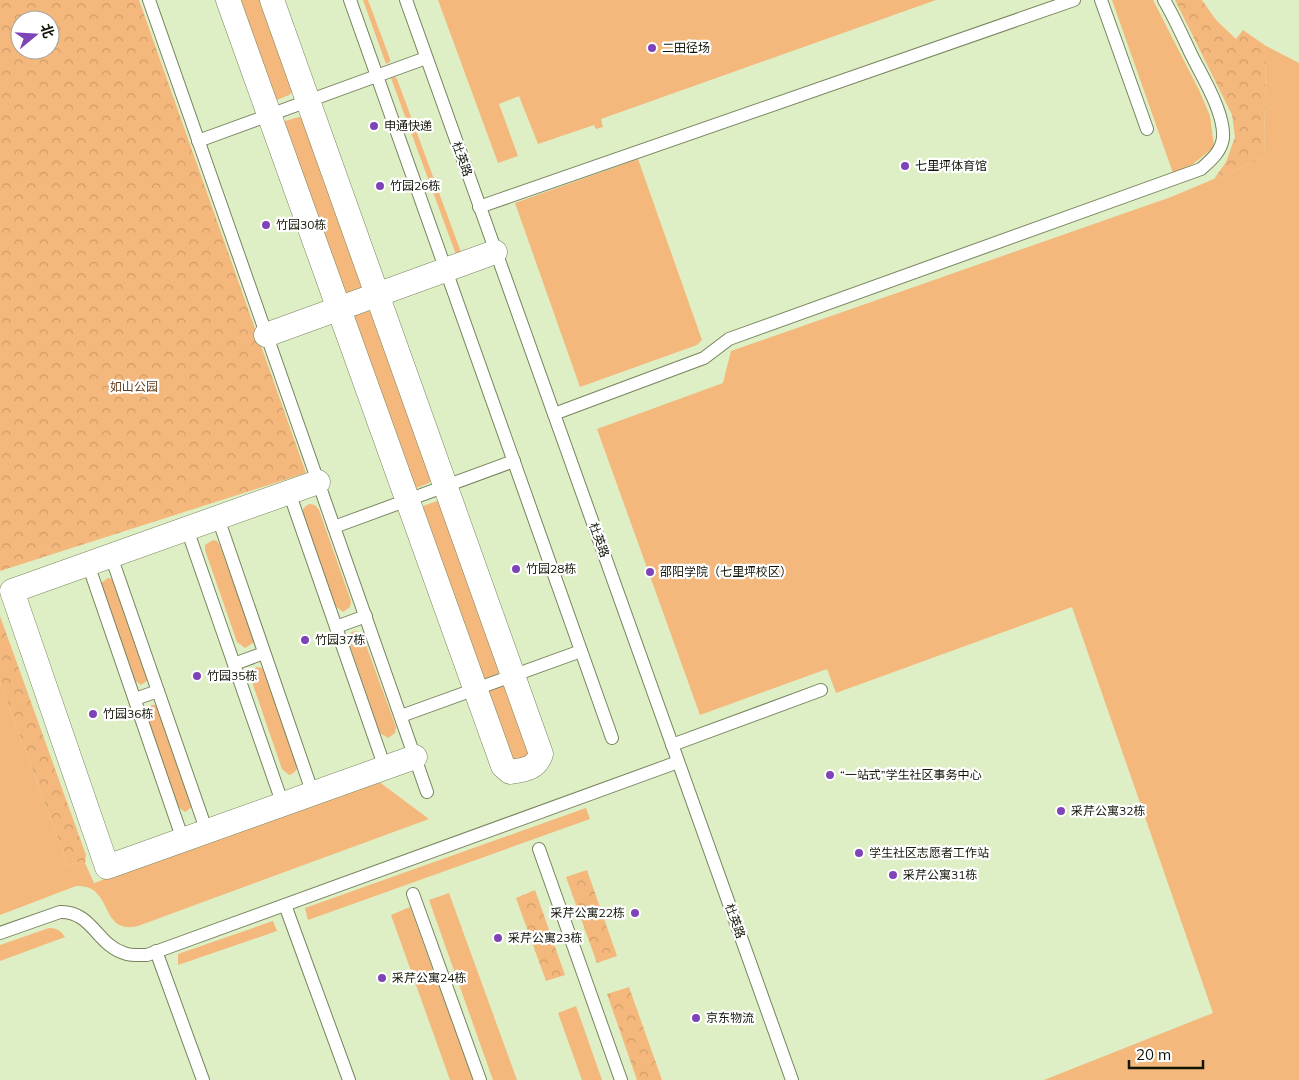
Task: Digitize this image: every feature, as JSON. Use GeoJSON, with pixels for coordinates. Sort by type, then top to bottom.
{"type":"FeatureCollection","features":[{"type":"Feature","properties":{"kind":"street"},"geometry":{"type":"LineString","coordinates":[[228,0],[503,766],[510,772],[526,770],[538,761],[541,754],[272,0]]}},
{"type":"Feature","properties":{"kind":"street"},"geometry":{"type":"LineString","coordinates":[[266,335],[495,252]]}},
{"type":"Feature","properties":{"kind":"street"},"geometry":{"type":"LineString","coordinates":[[318,482],[12,591],[108,866],[415,757]]}},
{"type":"Feature","properties":{"kind":"lane"},"geometry":{"type":"LineString","coordinates":[[149,0],[427,792]]}},
{"type":"Feature","properties":{"kind":"lane"},"geometry":{"type":"LineString","coordinates":[[350,0],[612,738]]}},
{"type":"Feature","properties":{"kind":"lane","name":"杜英路"},"geometry":{"type":"LineString","coordinates":[[406,0],[792,1080]]}},
{"type":"Feature","properties":{"kind":"lane"},"geometry":{"type":"LineString","coordinates":[[480,207],[1074,0]]}},
{"type":"Feature","properties":{"kind":"lane"},"geometry":{"type":"LineString","coordinates":[[1101,0],[1147,129]]}},
{"type":"Feature","properties":{"kind":"lane"},"geometry":{"type":"LineString","coordinates":[[554,414],[704,358],[729,339],[1201,169],[1214,158],[1220,148],[1223,137],[1221,119],[1164,0]]}},
{"type":"Feature","properties":{"kind":"lane"},"geometry":{"type":"LineString","coordinates":[[198,141],[426,58]]}},
{"type":"Feature","properties":{"kind":"lane"},"geometry":{"type":"LineString","coordinates":[[334,527],[514,461]]}},
{"type":"Feature","properties":{"kind":"lane"},"geometry":{"type":"LineString","coordinates":[[289,492],[385,768]]}},
{"type":"Feature","properties":{"kind":"lane"},"geometry":{"type":"LineString","coordinates":[[218,518],[313,794]]}},
{"type":"Feature","properties":{"kind":"lane"},"geometry":{"type":"LineString","coordinates":[[187,528],[282,805]]}},
{"type":"Feature","properties":{"kind":"lane"},"geometry":{"type":"LineString","coordinates":[[111,556],[207,832]]}},
{"type":"Feature","properties":{"kind":"lane"},"geometry":{"type":"LineString","coordinates":[[88,564],[184,840]]}},
{"type":"Feature","properties":{"kind":"lane"},"geometry":{"type":"LineString","coordinates":[[336,627],[366,616]]}},
{"type":"Feature","properties":{"kind":"lane"},"geometry":{"type":"LineString","coordinates":[[401,716],[581,651]]}},
{"type":"Feature","properties":{"kind":"lane"},"geometry":{"type":"LineString","coordinates":[[234,664],[264,653]]}},
{"type":"Feature","properties":{"kind":"lane"},"geometry":{"type":"LineString","coordinates":[[672,745],[820,690]]}},
{"type":"Feature","properties":{"kind":"lane"},"geometry":{"type":"LineString","coordinates":[[135,699],[158,691]]}},
{"type":"Feature","properties":{"kind":"lane"},"geometry":{"type":"LineString","coordinates":[[0,933],[60,912],[70,912],[79,915],[108,944],[121,953],[134,956],[147,955],[678,762]]}},
{"type":"Feature","properties":{"kind":"lane"},"geometry":{"type":"LineString","coordinates":[[538,848],[621,1080]]}},
{"type":"Feature","properties":{"kind":"lane"},"geometry":{"type":"LineString","coordinates":[[413,894],[480,1080]]}},
{"type":"Feature","properties":{"kind":"lane"},"geometry":{"type":"LineString","coordinates":[[285,905],[348,1080]]}},
{"type":"Feature","properties":{"kind":"lane"},"geometry":{"type":"LineString","coordinates":[[156,951],[203,1080]]}},
{"type":"Feature","properties":{"kind":"green space","name":"如山公园"},"geometry":{"type":"Polygon","coordinates":[[[0,0],[139,0],[306,473],[0,571],[0,0]]]}},
{"type":"Feature","properties":{"kind":"green space"},"geometry":{"type":"Polygon","coordinates":[[[234,0],[263,0],[293,91],[289,95],[277,100],[271,98],[234,0]]]}},
{"type":"Feature","properties":{"kind":"green space"},"geometry":{"type":"Polygon","coordinates":[[[363,0],[368,0],[390,59],[390,62],[386,64],[363,0]]]}},
{"type":"Feature","properties":{"kind":"green space","name":"二田径场"},"geometry":{"type":"Polygon","coordinates":[[[438,0],[936,0],[601,119],[603,127],[596,129],[594,125],[538,144],[519,96],[499,104],[518,156],[498,163],[438,0]]]}},
{"type":"Feature","properties":{"kind":"green space"},"geometry":{"type":"Polygon","coordinates":[[[1112,0],[1153,0],[1199,90],[1210,116],[1214,147],[1193,164],[1173,173],[1112,0]]]}},
{"type":"Feature","properties":{"kind":"green space"},"geometry":{"type":"Polygon","coordinates":[[[1175,0],[1202,0],[1216,20],[1236,39],[1243,30],[1266,46],[1264,158],[1214,179],[1226,162],[1235,137],[1232,115],[1175,0]]]}},
{"type":"Feature","properties":{"kind":"green space"},"geometry":{"type":"Polygon","coordinates":[[[1266,46],[1299,63],[1299,1080],[1044,1080],[1213,1013],[1072,607],[836,693],[827,669],[700,715],[597,429],[723,383],[731,351],[1171,197],[1264,158],[1266,46]]]}},
{"type":"Feature","properties":{"kind":"green space"},"geometry":{"type":"Polygon","coordinates":[[[395,77],[462,255],[458,260],[391,78],[395,77]]]}},
{"type":"Feature","properties":{"kind":"green space"},"geometry":{"type":"Polygon","coordinates":[[[299,117],[304,118],[363,286],[360,290],[347,295],[341,293],[282,125],[285,121],[299,117]]]}},
{"type":"Feature","properties":{"kind":"green space"},"geometry":{"type":"Polygon","coordinates":[[[638,159],[702,340],[697,345],[580,387],[515,203],[638,159]]]}},
{"type":"Feature","properties":{"kind":"green space"},"geometry":{"type":"Polygon","coordinates":[[[373,310],[433,479],[429,483],[416,488],[410,486],[351,318],[354,314],[373,310]]]}},
{"type":"Feature","properties":{"kind":"green space"},"geometry":{"type":"Polygon","coordinates":[[[437,501],[442,502],[502,670],[485,679],[479,677],[419,509],[437,501]]]}},
{"type":"Feature","properties":{"kind":"green space"},"geometry":{"type":"Polygon","coordinates":[[[310,504],[315,505],[319,510],[351,601],[350,607],[343,612],[335,606],[303,514],[303,509],[310,504]]]}},
{"type":"Feature","properties":{"kind":"green space"},"geometry":{"type":"Polygon","coordinates":[[[213,540],[217,541],[220,546],[253,637],[253,643],[245,648],[237,642],[205,550],[205,545],[213,540]]]}},
{"type":"Feature","properties":{"kind":"green space"},"geometry":{"type":"Polygon","coordinates":[[[108,578],[113,579],[148,680],[141,685],[133,679],[101,583],[108,578]]]}},
{"type":"Feature","properties":{"kind":"green space"},"geometry":{"type":"Polygon","coordinates":[[[0,616],[86,855],[85,863],[78,862],[68,865],[0,682],[0,616]]]}},
{"type":"Feature","properties":{"kind":"green space"},"geometry":{"type":"Polygon","coordinates":[[[355,631],[360,632],[363,637],[396,727],[395,733],[388,738],[380,733],[348,640],[349,634],[355,631]]]}},
{"type":"Feature","properties":{"kind":"green space"},"geometry":{"type":"Polygon","coordinates":[[[257,667],[262,668],[265,673],[298,764],[295,771],[289,775],[282,769],[250,676],[250,672],[257,667]]]}},
{"type":"Feature","properties":{"kind":"green space"},"geometry":{"type":"Polygon","coordinates":[[[0,682],[68,865],[82,861],[85,863],[94,883],[378,781],[429,819],[138,926],[122,926],[111,917],[94,890],[76,886],[0,915],[0,682]]]}},
{"type":"Feature","properties":{"kind":"green space"},"geometry":{"type":"Polygon","coordinates":[[[502,686],[507,687],[533,752],[515,766],[488,690],[502,686]]]}},
{"type":"Feature","properties":{"kind":"green space"},"geometry":{"type":"Polygon","coordinates":[[[152,705],[157,705],[192,807],[185,812],[177,806],[145,714],[146,710],[152,705]]]}},
{"type":"Feature","properties":{"kind":"green space"},"geometry":{"type":"Polygon","coordinates":[[[586,808],[590,819],[308,920],[305,908],[586,808]]]}},
{"type":"Feature","properties":{"kind":"green space"},"geometry":{"type":"Polygon","coordinates":[[[587,870],[617,956],[597,963],[566,877],[587,870]]]}},
{"type":"Feature","properties":{"kind":"green space"},"geometry":{"type":"Polygon","coordinates":[[[535,890],[565,975],[546,981],[516,898],[535,890]]]}},
{"type":"Feature","properties":{"kind":"green space"},"geometry":{"type":"Polygon","coordinates":[[[449,893],[517,1080],[493,1080],[429,900],[449,893]]]}},
{"type":"Feature","properties":{"kind":"green space"},"geometry":{"type":"Polygon","coordinates":[[[410,907],[473,1080],[450,1080],[391,915],[410,907]]]}},
{"type":"Feature","properties":{"kind":"green space"},"geometry":{"type":"Polygon","coordinates":[[[273,921],[277,931],[178,965],[178,954],[273,921]]]}},
{"type":"Feature","properties":{"kind":"green space"},"geometry":{"type":"Polygon","coordinates":[[[49,928],[58,930],[65,937],[0,961],[0,945],[49,928]]]}},
{"type":"Feature","properties":{"kind":"green space"},"geometry":{"type":"Polygon","coordinates":[[[629,987],[662,1080],[637,1080],[607,994],[629,987]]]}},
{"type":"Feature","properties":{"kind":"green space"},"geometry":{"type":"Polygon","coordinates":[[[576,1006],[602,1080],[582,1080],[558,1013],[576,1006]]]}},
{"type":"Feature","properties":{"kind":"place","name":"二田径场"},"geometry":{"type":"Point","coordinates":[652,48]}},
{"type":"Feature","properties":{"kind":"place","name":"申通快递"},"geometry":{"type":"Point","coordinates":[374,126]}},
{"type":"Feature","properties":{"kind":"place","name":"七里坪体育馆"},"geometry":{"type":"Point","coordinates":[905,166]}},
{"type":"Feature","properties":{"kind":"place","name":"竹园26栋"},"geometry":{"type":"Point","coordinates":[380,186]}},
{"type":"Feature","properties":{"kind":"place","name":"竹园30栋"},"geometry":{"type":"Point","coordinates":[266,225]}},
{"type":"Feature","properties":{"kind":"place","name":"竹园28栋"},"geometry":{"type":"Point","coordinates":[516,569]}},
{"type":"Feature","properties":{"kind":"place","name":"邵阳学院（七里坪校区）"},"geometry":{"type":"Point","coordinates":[650,572]}},
{"type":"Feature","properties":{"kind":"place","name":"竹园37栋"},"geometry":{"type":"Point","coordinates":[305,640]}},
{"type":"Feature","properties":{"kind":"place","name":"竹园35栋"},"geometry":{"type":"Point","coordinates":[197,676]}},
{"type":"Feature","properties":{"kind":"place","name":"竹园36栋"},"geometry":{"type":"Point","coordinates":[93,714]}},
{"type":"Feature","properties":{"kind":"place","name":"“一站式”学生社区事务中心"},"geometry":{"type":"Point","coordinates":[830,775]}},
{"type":"Feature","properties":{"kind":"place","name":"采芹公寓32栋"},"geometry":{"type":"Point","coordinates":[1061,811]}},
{"type":"Feature","properties":{"kind":"place","name":"学生社区志愿者工作站"},"geometry":{"type":"Point","coordinates":[859,853]}},
{"type":"Feature","properties":{"kind":"place","name":"采芹公寓31栋"},"geometry":{"type":"Point","coordinates":[893,875]}},
{"type":"Feature","properties":{"kind":"place","name":"采芹公寓22栋"},"geometry":{"type":"Point","coordinates":[635,913]}},
{"type":"Feature","properties":{"kind":"place","name":"采芹公寓23栋"},"geometry":{"type":"Point","coordinates":[498,938]}},
{"type":"Feature","properties":{"kind":"place","name":"采芹公寓24栋"},"geometry":{"type":"Point","coordinates":[382,978]}},
{"type":"Feature","properties":{"kind":"place","name":"京东物流"},"geometry":{"type":"Point","coordinates":[696,1018]}}]}
